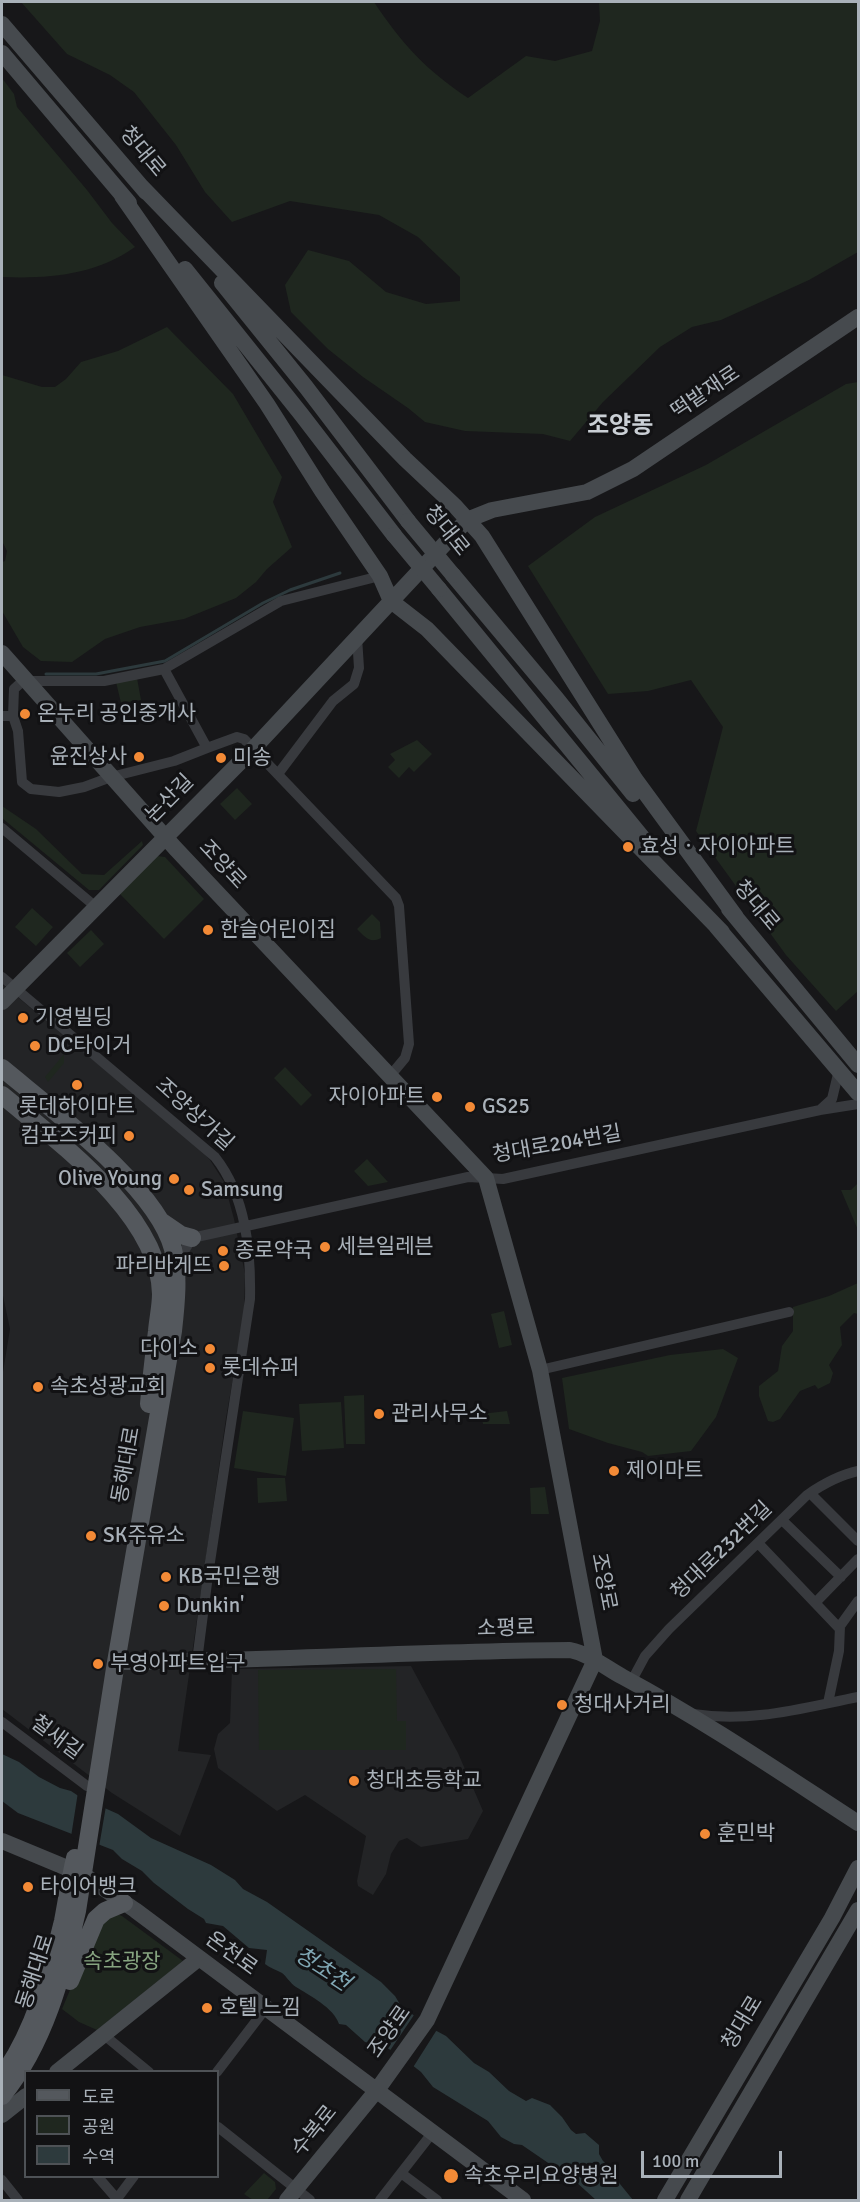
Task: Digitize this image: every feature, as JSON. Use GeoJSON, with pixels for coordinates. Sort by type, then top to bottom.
{"type":"FeatureCollection","features":[{"type":"Feature","properties":{"kind":"main road","name":"동해대로"},"geometry":{"type":"LineString","coordinates":[[2,1068],[134,1184],[157,1218],[172,1246],[176,1266],[176,1308],[173,1331],[111,1661]]}},
{"type":"Feature","properties":{"kind":"main road","name":"동해대로"},"geometry":{"type":"LineString","coordinates":[[2,1095],[113,1194],[132,1218],[148,1247],[161,1293],[147,1418],[90,1790],[83,1850],[36,2010],[19,2049],[2,2076]]}},
{"type":"Feature","properties":{"kind":"main road"},"geometry":{"type":"LineString","coordinates":[[157,1218],[181,1235],[192,1238]]}},
{"type":"Feature","properties":{"kind":"main road","name":"동해대로"},"geometry":{"type":"LineString","coordinates":[[2,2096],[26,2061],[39,2035],[69,1948],[78,1872]]}},
{"type":"Feature","properties":{"kind":"main road"},"geometry":{"type":"LineString","coordinates":[[26,2061],[58,2010],[96,1919],[105,1911],[124,1903]]}},
{"type":"Feature","properties":{"kind":"street"},"geometry":{"type":"LineString","coordinates":[[2,18],[20,44]]}},
{"type":"Feature","properties":{"kind":"street","name":"청대로"},"geometry":{"type":"LineString","coordinates":[[2,24],[193,247],[293,370],[408,521],[858,1065]]}},
{"type":"Feature","properties":{"kind":"street","name":"청대로"},"geometry":{"type":"LineString","coordinates":[[2,53],[244,342],[394,535],[858,1093]]}},
{"type":"Feature","properties":{"kind":"street"},"geometry":{"type":"LineString","coordinates":[[140,185],[482,536],[634,779],[736,917]]}},
{"type":"Feature","properties":{"kind":"street"},"geometry":{"type":"LineString","coordinates":[[122,196],[267,404],[380,576],[391,601],[427,629],[722,932]]}},
{"type":"Feature","properties":{"kind":"street","name":"떡밭재로"},"geometry":{"type":"LineString","coordinates":[[467,520],[492,510],[587,492],[633,469],[858,317]]}},
{"type":"Feature","properties":{"kind":"street","name":"논산길"},"geometry":{"type":"LineString","coordinates":[[2,1002],[164,836],[254,748],[467,520]]}},
{"type":"Feature","properties":{"kind":"street"},"geometry":{"type":"LineString","coordinates":[[380,576],[281,601],[164,669],[104,681],[26,680],[14,689],[7,716],[18,732],[22,782],[31,789],[59,792],[84,787],[111,777],[162,765],[237,737],[242,738],[254,748],[394,895],[398,902],[409,1044],[405,1058],[390,1076]]}},
{"type":"Feature","properties":{"kind":"street"},"geometry":{"type":"LineString","coordinates":[[278,774],[333,701],[355,681],[359,668],[357,637]]}},
{"type":"Feature","properties":{"kind":"street","name":"조양로"},"geometry":{"type":"LineString","coordinates":[[4,660],[26,680],[164,836],[486,1178],[540,1370],[595,1660],[435,2006],[377,2090]]}},
{"type":"Feature","properties":{"kind":"street"},"geometry":{"type":"LineString","coordinates":[[164,669],[207,748]]}},
{"type":"Feature","properties":{"kind":"street"},"geometry":{"type":"LineString","coordinates":[[2,828],[96,907]]}},
{"type":"Feature","properties":{"kind":"street","name":"조양상가길"},"geometry":{"type":"LineString","coordinates":[[2,977],[215,1157],[234,1188],[244,1226],[251,1277],[250,1299],[197,1661]]}},
{"type":"Feature","properties":{"kind":"street"},"geometry":{"type":"LineString","coordinates":[[820,1110],[832,1099],[839,1070]]}},
{"type":"Feature","properties":{"kind":"street","name":"청대로204번길"},"geometry":{"type":"LineString","coordinates":[[192,1238],[468,1177],[503,1179],[820,1110],[858,1104]]}},
{"type":"Feature","properties":{"kind":"street"},"geometry":{"type":"LineString","coordinates":[[176,1266],[192,1238]]}},
{"type":"Feature","properties":{"kind":"street"},"geometry":{"type":"LineString","coordinates":[[540,1370],[789,1312]]}},
{"type":"Feature","properties":{"kind":"street","name":"청대로232번길"},"geometry":{"type":"LineString","coordinates":[[631,1682],[645,1656],[669,1629],[810,1493],[823,1484],[858,1471]]}},
{"type":"Feature","properties":{"kind":"street"},"geometry":{"type":"LineString","coordinates":[[810,1493],[858,1541]]}},
{"type":"Feature","properties":{"kind":"street"},"geometry":{"type":"LineString","coordinates":[[782,1520],[841,1577]]}},
{"type":"Feature","properties":{"kind":"street"},"geometry":{"type":"LineString","coordinates":[[758,1543],[840,1629]]}},
{"type":"Feature","properties":{"kind":"street"},"geometry":{"type":"LineString","coordinates":[[816,1602],[858,1559]]}},
{"type":"Feature","properties":{"kind":"street"},"geometry":{"type":"LineString","coordinates":[[828,1703],[840,1651],[840,1629],[858,1601]]}},
{"type":"Feature","properties":{"kind":"street","name":"소평로"},"geometry":{"type":"LineString","coordinates":[[111,1661],[197,1661],[560,1650],[579,1652],[690,1714],[858,1823]]}},
{"type":"Feature","properties":{"kind":"street"},"geometry":{"type":"LineString","coordinates":[[690,1714],[752,1717],[858,1697]]}},
{"type":"Feature","properties":{"kind":"street","name":"철새길"},"geometry":{"type":"LineString","coordinates":[[2,1722],[90,1790]]}},
{"type":"Feature","properties":{"kind":"street","name":"온천로"},"geometry":{"type":"LineString","coordinates":[[2,1840],[78,1872],[124,1903],[523,2200]]}},
{"type":"Feature","properties":{"kind":"street","name":"청대로"},"geometry":{"type":"LineString","coordinates":[[668,2195],[832,1918],[858,1868]]}},
{"type":"Feature","properties":{"kind":"street","name":"청대로"},"geometry":{"type":"LineString","coordinates":[[688,2200],[858,1910]]}},
{"type":"Feature","properties":{"kind":"street"},"geometry":{"type":"LineString","coordinates":[[60,2070],[198,1959]]}},
{"type":"Feature","properties":{"kind":"street"},"geometry":{"type":"LineString","coordinates":[[218,2070],[266,2008]]}},
{"type":"Feature","properties":{"kind":"street"},"geometry":{"type":"LineString","coordinates":[[104,2035],[147,2070]]}},
{"type":"Feature","properties":{"kind":"street","name":"수복로"},"geometry":{"type":"LineString","coordinates":[[292,2195],[377,2090]]}},
{"type":"Feature","properties":{"kind":"street"},"geometry":{"type":"LineString","coordinates":[[2,2115],[24,2098]]}},
{"type":"Feature","properties":{"kind":"street"},"geometry":{"type":"LineString","coordinates":[[219,2128],[292,2195],[310,2200]]}},
{"type":"Feature","properties":{"kind":"street"},"geometry":{"type":"LineString","coordinates":[[380,2200],[433,2132]]}},
{"type":"Feature","properties":{"kind":"street"},"geometry":{"type":"LineString","coordinates":[[401,2173],[437,2200]]}},
{"type":"Feature","properties":{"kind":"street"},"geometry":{"type":"LineString","coordinates":[[99,2178],[116,2200],[133,2178]]}},
{"type":"Feature","properties":{"kind":"street"},"geometry":{"type":"LineString","coordinates":[[2,2180],[18,2200]]}},
{"type":"Feature","properties":{"kind":"shaded area"},"geometry":{"type":"Polygon","coordinates":[[[2,984],[201,1150],[224,1182],[234,1219],[245,1274],[244,1315],[226,1418],[178,1751],[211,1755],[180,1836],[112,1793],[2,1709],[2,1378],[10,1329],[2,1291],[2,984]]]}},
{"type":"Feature","properties":{"kind":"shaded area","name":"청대초등학교"},"geometry":{"type":"Polygon","coordinates":[[[411,1666],[458,1753],[483,1811],[468,1839],[421,1847],[407,1838],[399,1841],[391,1854],[386,1874],[373,1895],[358,1886],[357,1881],[366,1836],[305,1795],[277,1811],[218,1768],[214,1749],[218,1734],[230,1723],[232,1669],[411,1666]]]}},
{"type":"Feature","properties":{"kind":"green space"},"geometry":{"type":"Polygon","coordinates":[[[21,2],[374,2],[416,55],[468,98],[526,56],[555,61],[592,51],[600,21],[599,2],[858,2],[858,252],[809,280],[721,320],[692,327],[660,347],[603,402],[570,441],[543,434],[465,431],[425,422],[328,349],[291,312],[285,285],[308,250],[349,261],[386,292],[426,304],[460,301],[460,277],[418,237],[379,215],[290,201],[232,222],[205,192],[176,145],[134,92],[110,75],[67,54],[21,2]]]}},
{"type":"Feature","properties":{"kind":"green space"},"geometry":{"type":"Polygon","coordinates":[[[2,78],[14,94],[17,107],[112,223],[135,247],[104,264],[71,273],[37,277],[2,277],[2,78]]]}},
{"type":"Feature","properties":{"kind":"green space"},"geometry":{"type":"Polygon","coordinates":[[[167,327],[233,394],[282,477],[273,502],[292,547],[236,598],[184,619],[140,627],[105,639],[72,662],[41,661],[23,647],[2,611],[2,562],[5,561],[7,551],[2,541],[2,375],[42,387],[55,387],[66,379],[81,362],[118,351],[167,327]]]}},
{"type":"Feature","properties":{"kind":"green space"},"geometry":{"type":"Polygon","coordinates":[[[858,382],[858,991],[836,1011],[786,955],[696,831],[723,727],[691,680],[648,691],[608,694],[528,566],[595,517],[706,465],[846,384],[858,382]]]}},
{"type":"Feature","properties":{"kind":"green space"},"geometry":{"type":"Polygon","coordinates":[[[137,678],[141,700],[121,703],[116,682],[137,678]]]}},
{"type":"Feature","properties":{"kind":"green space"},"geometry":{"type":"Polygon","coordinates":[[[417,740],[432,754],[414,772],[409,767],[399,778],[388,767],[395,760],[390,754],[417,740]]]}},
{"type":"Feature","properties":{"kind":"green space"},"geometry":{"type":"Polygon","coordinates":[[[237,788],[252,804],[235,820],[220,804],[237,788]]]}},
{"type":"Feature","properties":{"kind":"green space"},"geometry":{"type":"Polygon","coordinates":[[[2,806],[36,829],[82,874],[104,875],[142,841],[143,845],[99,890],[89,890],[2,818],[2,806]]]}},
{"type":"Feature","properties":{"kind":"green space"},"geometry":{"type":"Polygon","coordinates":[[[157,856],[165,857],[204,899],[164,939],[120,894],[157,856]]]}},
{"type":"Feature","properties":{"kind":"green space"},"geometry":{"type":"Polygon","coordinates":[[[32,908],[53,927],[36,946],[15,927],[32,908]]]}},
{"type":"Feature","properties":{"kind":"green space"},"geometry":{"type":"Polygon","coordinates":[[[372,914],[380,922],[381,938],[374,940],[368,939],[357,929],[372,914]]]}},
{"type":"Feature","properties":{"kind":"green space"},"geometry":{"type":"Polygon","coordinates":[[[91,930],[104,944],[80,967],[67,953],[91,930]]]}},
{"type":"Feature","properties":{"kind":"green space"},"geometry":{"type":"Polygon","coordinates":[[[64,1054],[64,1063],[48,1082],[45,1077],[64,1054]]]}},
{"type":"Feature","properties":{"kind":"green space"},"geometry":{"type":"Polygon","coordinates":[[[285,1067],[312,1095],[301,1106],[274,1078],[285,1067]]]}},
{"type":"Feature","properties":{"kind":"green space"},"geometry":{"type":"Polygon","coordinates":[[[367,1159],[388,1182],[368,1186],[354,1171],[367,1159]]]}},
{"type":"Feature","properties":{"kind":"green space"},"geometry":{"type":"Polygon","coordinates":[[[858,1183],[858,1230],[841,1190],[851,1190],[858,1183]]]}},
{"type":"Feature","properties":{"kind":"green space"},"geometry":{"type":"Polygon","coordinates":[[[858,1283],[858,1314],[854,1313],[840,1327],[842,1345],[829,1365],[833,1373],[830,1383],[818,1389],[815,1385],[800,1391],[780,1419],[773,1422],[768,1421],[759,1396],[759,1386],[778,1371],[782,1346],[793,1331],[793,1307],[829,1296],[858,1283]]]}},
{"type":"Feature","properties":{"kind":"green space"},"geometry":{"type":"Polygon","coordinates":[[[504,1311],[512,1345],[499,1348],[491,1314],[504,1311]]]}},
{"type":"Feature","properties":{"kind":"green space"},"geometry":{"type":"Polygon","coordinates":[[[723,1349],[738,1358],[716,1417],[691,1451],[648,1456],[642,1452],[569,1429],[562,1378],[670,1355],[723,1349]]]}},
{"type":"Feature","properties":{"kind":"green space"},"geometry":{"type":"Polygon","coordinates":[[[364,1395],[365,1444],[346,1444],[344,1396],[364,1395]]]}},
{"type":"Feature","properties":{"kind":"green space"},"geometry":{"type":"Polygon","coordinates":[[[341,1402],[344,1448],[302,1451],[299,1404],[341,1402]]]}},
{"type":"Feature","properties":{"kind":"green space"},"geometry":{"type":"Polygon","coordinates":[[[243,1411],[294,1418],[286,1476],[234,1468],[243,1411]]]}},
{"type":"Feature","properties":{"kind":"green space"},"geometry":{"type":"Polygon","coordinates":[[[507,1411],[510,1424],[483,1424],[481,1414],[507,1411]]]}},
{"type":"Feature","properties":{"kind":"green space"},"geometry":{"type":"Polygon","coordinates":[[[257,1478],[285,1478],[287,1501],[258,1503],[257,1478]]]}},
{"type":"Feature","properties":{"kind":"green space"},"geometry":{"type":"Polygon","coordinates":[[[545,1487],[549,1514],[531,1514],[530,1488],[545,1487]]]}},
{"type":"Feature","properties":{"kind":"green space"},"geometry":{"type":"Polygon","coordinates":[[[396,1669],[397,1721],[406,1721],[406,1750],[259,1750],[258,1670],[396,1669]]]}},
{"type":"Feature","properties":{"kind":"green space","name":"속초광장"},"geometry":{"type":"Polygon","coordinates":[[[117,1914],[183,1961],[97,2030],[79,2022],[62,2009],[98,1923],[117,1914]]]}},
{"type":"Feature","properties":{"kind":"green space"},"geometry":{"type":"Polygon","coordinates":[[[264,2173],[275,2182],[276,2189],[267,2200],[253,2200],[244,2194],[264,2173]]]}},
{"type":"Feature","properties":{"kind":"water","name":"청초천"},"geometry":{"type":"Polygon","coordinates":[[[2,1754],[60,1788],[118,1814],[151,1838],[211,1865],[381,1982],[401,2006],[446,2036],[474,2063],[489,2072],[509,2091],[526,2101],[532,2098],[550,2105],[571,2130],[576,2134],[585,2133],[599,2145],[599,2154],[603,2161],[611,2168],[633,2200],[596,2200],[565,2172],[522,2145],[514,2144],[501,2137],[488,2121],[433,2087],[421,2072],[398,2054],[387,2048],[365,2042],[346,2025],[339,2024],[327,2007],[294,1985],[282,1973],[265,1964],[267,1950],[249,1948],[223,1926],[206,1923],[204,1919],[113,1850],[18,1813],[2,1801],[2,1754]]]}},
{"type":"Feature","properties":{"kind":"pier"},"geometry":{"type":"Polygon","coordinates":[[[78,1792],[106,1806],[99,1847],[71,1837],[78,1792]]]}},
{"type":"Feature","properties":{"kind":"pier"},"geometry":{"type":"Polygon","coordinates":[[[416,2012],[438,2028],[412,2069],[389,2052],[416,2012]]]}},
{"type":"Feature","properties":{"kind":"waterway"},"geometry":{"type":"LineString","coordinates":[[46,674],[96,674],[165,661],[263,603],[290,590],[340,573]]}},
{"type":"Feature","properties":{"kind":"place","name":"온누리 공인중개사"},"geometry":{"type":"Point","coordinates":[25,714]}},
{"type":"Feature","properties":{"kind":"place","name":"윤진상사"},"geometry":{"type":"Point","coordinates":[139,757]}},
{"type":"Feature","properties":{"kind":"place","name":"미송"},"geometry":{"type":"Point","coordinates":[221,758]}},
{"type":"Feature","properties":{"kind":"place","name":"효성ㆍ자이아파트"},"geometry":{"type":"Point","coordinates":[628,847]}},
{"type":"Feature","properties":{"kind":"place","name":"한슬어린이집"},"geometry":{"type":"Point","coordinates":[208,930]}},
{"type":"Feature","properties":{"kind":"place","name":"기영빌딩"},"geometry":{"type":"Point","coordinates":[23,1018]}},
{"type":"Feature","properties":{"kind":"place","name":"DC타이거"},"geometry":{"type":"Point","coordinates":[35,1046]}},
{"type":"Feature","properties":{"kind":"place","name":"롯데하이마트"},"geometry":{"type":"Point","coordinates":[77,1085]}},
{"type":"Feature","properties":{"kind":"place","name":"자이아파트"},"geometry":{"type":"Point","coordinates":[437,1097]}},
{"type":"Feature","properties":{"kind":"place","name":"GS25"},"geometry":{"type":"Point","coordinates":[470,1107]}},
{"type":"Feature","properties":{"kind":"place","name":"컴포즈커피"},"geometry":{"type":"Point","coordinates":[129,1136]}},
{"type":"Feature","properties":{"kind":"place","name":"Olive Young"},"geometry":{"type":"Point","coordinates":[174,1179]}},
{"type":"Feature","properties":{"kind":"place","name":"Samsung"},"geometry":{"type":"Point","coordinates":[189,1190]}},
{"type":"Feature","properties":{"kind":"place","name":"세븐일레븐"},"geometry":{"type":"Point","coordinates":[325,1247]}},
{"type":"Feature","properties":{"kind":"place","name":"종로약국"},"geometry":{"type":"Point","coordinates":[223,1251]}},
{"type":"Feature","properties":{"kind":"place","name":"파리바게뜨"},"geometry":{"type":"Point","coordinates":[224,1266]}},
{"type":"Feature","properties":{"kind":"place","name":"다이소"},"geometry":{"type":"Point","coordinates":[210,1349]}},
{"type":"Feature","properties":{"kind":"place","name":"롯데슈퍼"},"geometry":{"type":"Point","coordinates":[210,1368]}},
{"type":"Feature","properties":{"kind":"place","name":"속초성광교회"},"geometry":{"type":"Point","coordinates":[38,1387]}},
{"type":"Feature","properties":{"kind":"place","name":"관리사무소"},"geometry":{"type":"Point","coordinates":[379,1414]}},
{"type":"Feature","properties":{"kind":"place","name":"제이마트"},"geometry":{"type":"Point","coordinates":[614,1471]}},
{"type":"Feature","properties":{"kind":"place","name":"SK주유소"},"geometry":{"type":"Point","coordinates":[91,1536]}},
{"type":"Feature","properties":{"kind":"place","name":"KB국민은행"},"geometry":{"type":"Point","coordinates":[166,1577]}},
{"type":"Feature","properties":{"kind":"place","name":"Dunkin'"},"geometry":{"type":"Point","coordinates":[164,1606]}},
{"type":"Feature","properties":{"kind":"place","name":"부영아파트입구"},"geometry":{"type":"Point","coordinates":[98,1664]}},
{"type":"Feature","properties":{"kind":"place","name":"청대사거리"},"geometry":{"type":"Point","coordinates":[562,1705]}},
{"type":"Feature","properties":{"kind":"place","name":"청대초등학교"},"geometry":{"type":"Point","coordinates":[354,1781]}},
{"type":"Feature","properties":{"kind":"place","name":"훈민박"},"geometry":{"type":"Point","coordinates":[705,1834]}},
{"type":"Feature","properties":{"kind":"place","name":"타이어뱅크"},"geometry":{"type":"Point","coordinates":[28,1887]}},
{"type":"Feature","properties":{"kind":"place","name":"호텔 느낌"},"geometry":{"type":"Point","coordinates":[207,2008]}},
{"type":"Feature","properties":{"kind":"place","name":"속초우리요양병원"},"geometry":{"type":"Point","coordinates":[451,2176]}},
{"type":"Feature","properties":{"kind":"district","name":"조양동"},"geometry":{"type":"Point","coordinates":[620,427]}}]}
